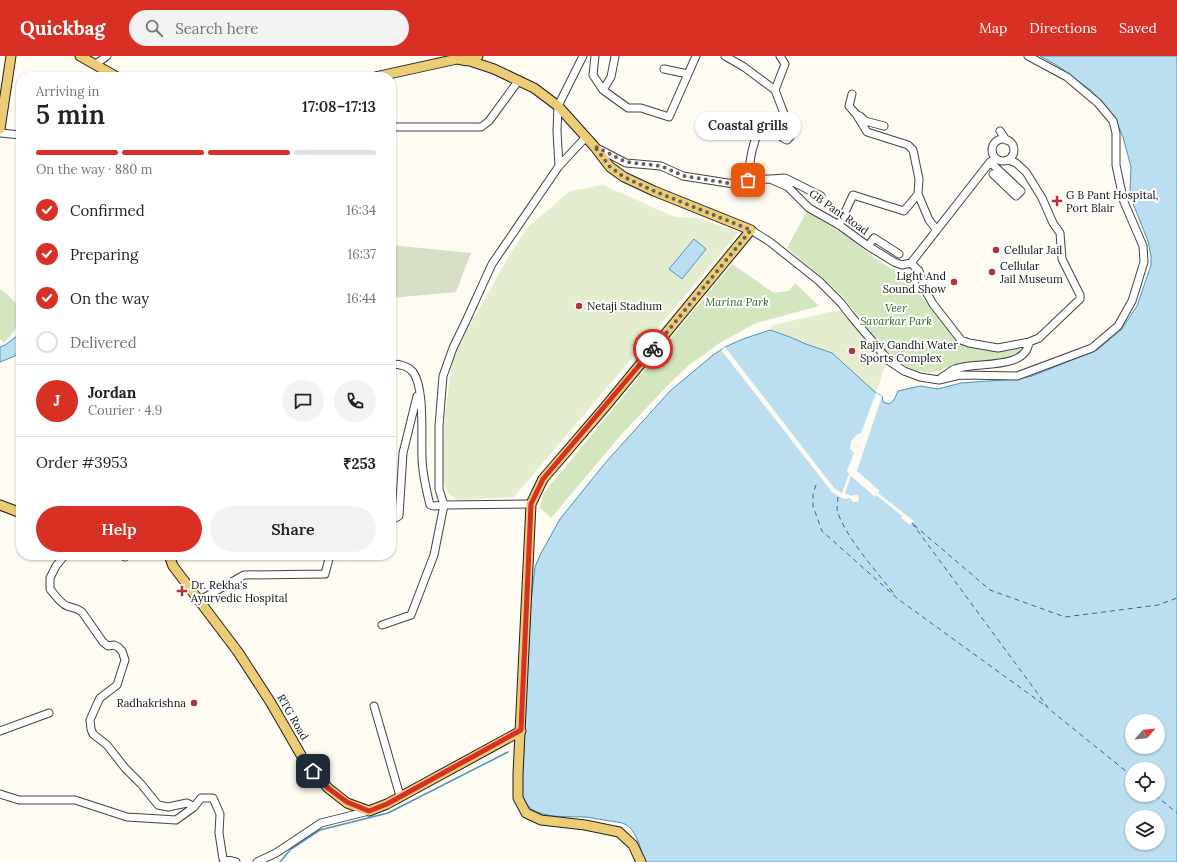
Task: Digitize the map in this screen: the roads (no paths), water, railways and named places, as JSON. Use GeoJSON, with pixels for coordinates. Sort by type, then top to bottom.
{"type":"FeatureCollection","features":[{"type":"Feature","properties":{"kind":"main road"},"geometry":{"type":"LineString","coordinates":[[0,129],[11,56]]}},
{"type":"Feature","properties":{"kind":"main road"},"geometry":{"type":"LineString","coordinates":[[80,56],[110,72]]}},
{"type":"Feature","properties":{"kind":"main road"},"geometry":{"type":"LineString","coordinates":[[483,56],[494,69]]}},
{"type":"Feature","properties":{"kind":"main road"},"geometry":{"type":"LineString","coordinates":[[396,73],[466,58],[519,80],[534,88],[558,106],[594,146],[610,167],[624,177],[654,191],[751,230],[605,407],[543,479],[531,504],[518,798],[526,813],[541,820],[585,825],[619,832],[633,845],[641,862]]}},
{"type":"Feature","properties":{"kind":"main road"},"geometry":{"type":"LineString","coordinates":[[0,505],[16,511]]}},
{"type":"Feature","properties":{"kind":"main road","name":"RTG Road"},"geometry":{"type":"LineString","coordinates":[[171,560],[173,566],[200,600],[250,671],[271,703],[305,762],[328,788],[347,802],[369,811]]}},
{"type":"Feature","properties":{"kind":"main road"},"geometry":{"type":"LineString","coordinates":[[369,811],[387,804],[521,730]]}},
{"type":"Feature","properties":{"kind":"street"},"geometry":{"type":"LineString","coordinates":[[96,64],[107,56]]}},
{"type":"Feature","properties":{"kind":"street"},"geometry":{"type":"LineString","coordinates":[[558,166],[558,106],[583,56]]}},
{"type":"Feature","properties":{"kind":"street"},"geometry":{"type":"LineString","coordinates":[[594,56],[593,75],[603,90],[628,108],[642,108],[669,117],[696,56]]}},
{"type":"Feature","properties":{"kind":"street"},"geometry":{"type":"LineString","coordinates":[[603,90],[611,77],[615,56]]}},
{"type":"Feature","properties":{"kind":"street"},"geometry":{"type":"LineString","coordinates":[[725,56],[744,67],[775,90],[791,132],[790,138],[787,140],[783,138],[770,120],[763,122],[758,131],[751,152],[748,180]]}},
{"type":"Feature","properties":{"kind":"street"},"geometry":{"type":"LineString","coordinates":[[775,90],[785,64],[780,56]]}},
{"type":"Feature","properties":{"kind":"street"},"geometry":{"type":"LineString","coordinates":[[751,230],[770,242],[820,281],[841,303],[889,361],[904,371],[920,377],[939,380],[960,375],[1017,376],[1092,348],[1118,326],[1132,302],[1144,262],[1143,246],[1124,202],[1116,165],[1116,133],[1113,121],[1098,103],[1067,77],[1028,56]]}},
{"type":"Feature","properties":{"kind":"street"},"geometry":{"type":"LineString","coordinates":[[664,69],[688,74]]}},
{"type":"Feature","properties":{"kind":"street"},"geometry":{"type":"LineString","coordinates":[[396,126],[481,127],[489,121],[519,80]]}},
{"type":"Feature","properties":{"kind":"street"},"geometry":{"type":"LineString","coordinates":[[852,94],[849,106],[856,114],[867,132],[908,145],[913,150],[919,179],[918,194],[929,220],[936,229]]}},
{"type":"Feature","properties":{"kind":"street"},"geometry":{"type":"LineString","coordinates":[[856,114],[865,121],[884,126]]}},
{"type":"Feature","properties":{"kind":"street"},"geometry":{"type":"LineString","coordinates":[[1000,131],[1013,147],[1013,154],[1008,160]]}},
{"type":"Feature","properties":{"kind":"street"},"geometry":{"type":"LineString","coordinates":[[0,133],[16,135]]}},
{"type":"Feature","properties":{"kind":"street"},"geometry":{"type":"LineString","coordinates":[[382,625],[411,615],[434,555],[444,505],[439,489],[439,426],[443,376],[453,348],[492,264],[558,166],[586,137]]}},
{"type":"Feature","properties":{"kind":"street"},"geometry":{"type":"LineString","coordinates":[[993,174],[1016,196],[1021,191],[993,161],[993,146],[998,140],[1006,140]]}},
{"type":"Feature","properties":{"kind":"street","name":"GB Pant Road"},"geometry":{"type":"LineString","coordinates":[[594,146],[626,162],[661,166],[684,176],[734,184],[748,180],[770,179],[788,187],[809,208],[839,225],[868,246],[894,262],[902,265],[911,263]]}},
{"type":"Feature","properties":{"kind":"street"},"geometry":{"type":"LineString","coordinates":[[1008,160],[1016,163],[1026,172],[1042,198],[1060,233],[1062,259],[1080,295],[1080,299],[1039,338],[1029,342],[998,348],[969,343],[961,340],[925,290],[919,272],[911,263],[936,229],[953,211],[993,161],[1008,160]]}},
{"type":"Feature","properties":{"kind":"street"},"geometry":{"type":"LineString","coordinates":[[770,179],[785,178],[821,196]]}},
{"type":"Feature","properties":{"kind":"street"},"geometry":{"type":"LineString","coordinates":[[839,225],[853,195],[904,211],[918,194]]}},
{"type":"Feature","properties":{"kind":"street"},"geometry":{"type":"LineString","coordinates":[[868,246],[874,238],[899,254]]}},
{"type":"Feature","properties":{"kind":"street"},"geometry":{"type":"LineString","coordinates":[[939,380],[955,369],[973,365],[1012,361],[1023,354],[1028,347],[1029,342]]}},
{"type":"Feature","properties":{"kind":"street"},"geometry":{"type":"LineString","coordinates":[[396,365],[405,366],[412,371],[419,388],[422,458],[426,492],[430,505],[531,504]]}},
{"type":"Feature","properties":{"kind":"street"},"geometry":{"type":"LineString","coordinates":[[396,518],[399,516],[403,453],[419,388]]}},
{"type":"Feature","properties":{"kind":"street"},"geometry":{"type":"LineString","coordinates":[[61,560],[50,578],[50,589],[68,607],[77,608],[82,612],[103,642],[108,646],[114,645],[122,650],[125,660],[117,685],[100,698],[92,715],[90,726],[93,734],[107,745],[158,805],[168,807],[187,803],[194,807]]}},
{"type":"Feature","properties":{"kind":"street"},"geometry":{"type":"LineString","coordinates":[[200,600],[244,575],[325,574],[329,560]]}},
{"type":"Feature","properties":{"kind":"street"},"geometry":{"type":"LineString","coordinates":[[374,706],[400,796]]}},
{"type":"Feature","properties":{"kind":"street"},"geometry":{"type":"LineString","coordinates":[[0,731],[49,713]]}},
{"type":"Feature","properties":{"kind":"street"},"geometry":{"type":"LineString","coordinates":[[0,794],[18,800],[75,800],[127,817],[176,820],[194,807],[201,798],[213,798],[220,814],[219,833],[223,858],[236,862]]}},
{"type":"Feature","properties":{"kind":"street"},"geometry":{"type":"LineString","coordinates":[[257,862],[276,854],[321,823],[369,811]]}},
{"type":"Feature","properties":{"kind":"water"},"geometry":{"type":"Polygon","coordinates":[[[1040,56],[1177,56],[1177,862],[645,862],[634,833],[624,824],[586,817],[546,815],[529,807],[524,800],[522,790],[531,601],[535,567],[560,519],[606,462],[670,391],[713,355],[725,347],[743,339],[770,330],[832,353],[876,393],[882,396],[883,402],[889,404],[894,400],[898,391],[920,386],[938,389],[961,383],[1018,379],[1032,376],[1097,350],[1121,330],[1137,306],[1151,265],[1151,256],[1148,241],[1132,201],[1130,190],[1131,167],[1123,137],[1116,120],[1093,92],[1058,66],[1040,56]]]}},
{"type":"Feature","properties":{"kind":"water"},"geometry":{"type":"Polygon","coordinates":[[[694,239],[706,249],[682,279],[669,269],[694,239]]]}},
{"type":"Feature","properties":{"kind":"water"},"geometry":{"type":"Polygon","coordinates":[[[16,337],[16,355],[0,362],[0,347],[16,337]]]}},
{"type":"Feature","properties":{"kind":"waterway"},"geometry":{"type":"LineString","coordinates":[[280,862],[291,849],[320,830],[388,813],[508,752]]}},
{"type":"Feature","properties":{"kind":"place","name":"Coastal grills"},"geometry":{"type":"Point","coordinates":[748,180]}},
{"type":"Feature","properties":{"kind":"place","name":"G B Pant Hospital, Port Blair"},"geometry":{"type":"Point","coordinates":[1057,201]}},
{"type":"Feature","properties":{"kind":"place","name":"Cellular Jail"},"geometry":{"type":"Point","coordinates":[996,250]}},
{"type":"Feature","properties":{"kind":"place","name":"Cellular Jail Museum"},"geometry":{"type":"Point","coordinates":[992,272]}},
{"type":"Feature","properties":{"kind":"place","name":"Light And Sound Show"},"geometry":{"type":"Point","coordinates":[954,282]}},
{"type":"Feature","properties":{"kind":"place","name":"Netaji Stadium"},"geometry":{"type":"Point","coordinates":[579,306]}},
{"type":"Feature","properties":{"kind":"place","name":"Rajiv Gandhi Water Sports Complex"},"geometry":{"type":"Point","coordinates":[852,351]}},
{"type":"Feature","properties":{"kind":"place","name":"Dr. Rekha's Ayurvedic Hospital"},"geometry":{"type":"Point","coordinates":[182,591]}},
{"type":"Feature","properties":{"kind":"place","name":"Radhakrishna"},"geometry":{"type":"Point","coordinates":[194,703]}},
{"type":"Feature","properties":{"kind":"park label","name":"Marina Park"},"geometry":{"type":"Point","coordinates":[737,302]}},
{"type":"Feature","properties":{"kind":"park label","name":"Veer Savarkar Park"},"geometry":{"type":"Point","coordinates":[896,314]}}]}
